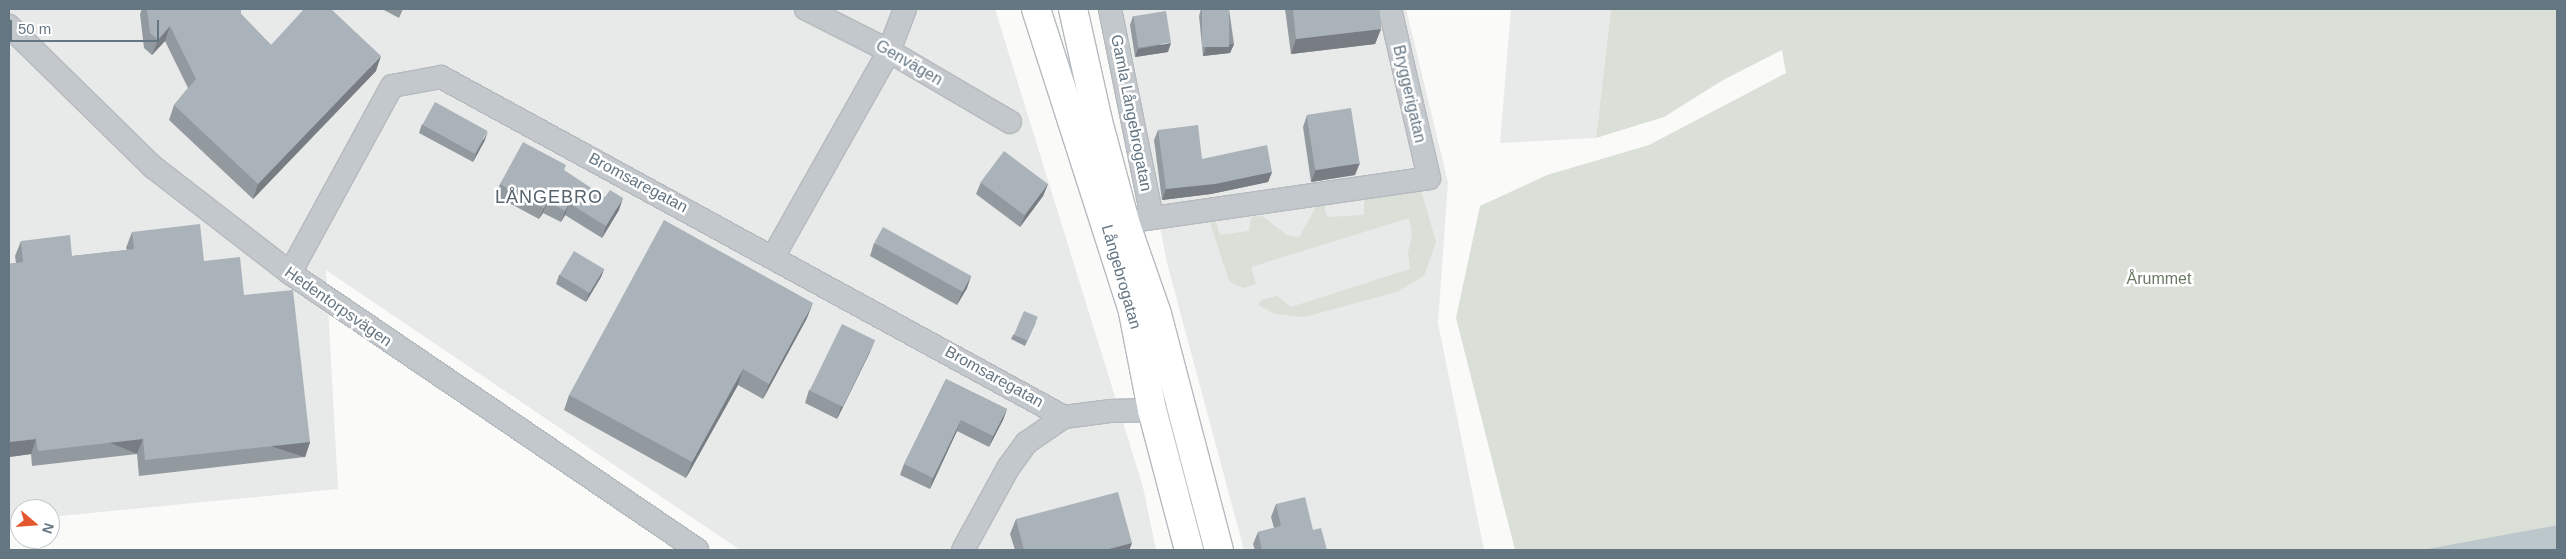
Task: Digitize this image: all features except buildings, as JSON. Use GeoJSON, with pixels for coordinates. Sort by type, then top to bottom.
{"type":"FeatureCollection","features":[{"type":"Feature","properties":{"kind":"main road","name":"Långebrogatan"},"geometry":{"type":"LineString","coordinates":[[1036,9],[1133,312],[1152,410],[1189,550]]}},
{"type":"Feature","properties":{"kind":"main road","name":"Långebrogatan"},"geometry":{"type":"LineString","coordinates":[[1073,9],[1098,122],[1125,222],[1157,314],[1219,550]]}},
{"type":"Feature","properties":{"kind":"street","name":"Genvägen"},"geometry":{"type":"LineString","coordinates":[[806,9],[889,51],[1010,122]]}},
{"type":"Feature","properties":{"kind":"street"},"geometry":{"type":"LineString","coordinates":[[773,257],[889,51],[905,9]]}},
{"type":"Feature","properties":{"kind":"street","name":"Gamla Långebrogatan"},"geometry":{"type":"LineString","coordinates":[[1110,9],[1152,217]]}},
{"type":"Feature","properties":{"kind":"street","name":"Bryggerigatan"},"geometry":{"type":"LineString","coordinates":[[1390,9],[1429,178]]}},
{"type":"Feature","properties":{"kind":"street","name":"Hedentorpsvägen"},"geometry":{"type":"LineString","coordinates":[[9,26],[153,167],[290,273],[697,550]]}},
{"type":"Feature","properties":{"kind":"street","name":"Bromsaregatan"},"geometry":{"type":"LineString","coordinates":[[290,273],[392,86],[441,77],[1064,417]]}},
{"type":"Feature","properties":{"kind":"street","name":"Långebrogatan"},"geometry":{"type":"LineString","coordinates":[[1125,222],[1429,178]]}},
{"type":"Feature","properties":{"kind":"street"},"geometry":{"type":"LineString","coordinates":[[1152,410],[1166,419],[1174,432],[1206,550]]}},
{"type":"Feature","properties":{"kind":"street","name":"Bromsaregatan"},"geometry":{"type":"LineString","coordinates":[[964,550],[1008,468],[1026,443],[1064,417],[1110,411],[1152,410]]}},
{"type":"Feature","properties":{"kind":"shaded area"},"geometry":{"type":"Polygon","coordinates":[[[9,9],[995,9],[1143,487],[1156,550],[740,550],[326,270],[338,489],[60,516],[60,499],[10,499],[9,522],[9,9]]]}},
{"type":"Feature","properties":{"kind":"shaded area"},"geometry":{"type":"Polygon","coordinates":[[[1117,9],[1406,9],[1448,182],[1438,323],[1484,550],[1244,550],[1167,263],[1117,9]]]}},
{"type":"Feature","properties":{"kind":"shaded area"},"geometry":{"type":"Polygon","coordinates":[[[1511,9],[1611,9],[1596,138],[1500,143],[1511,9]]]}},
{"type":"Feature","properties":{"kind":"shaded area"},"geometry":{"type":"Polygon","coordinates":[[[2557,525],[2557,550],[2422,550],[2553,526],[2557,525]]]}},
{"type":"Feature","properties":{"kind":"green space","name":"Årummet"},"geometry":{"type":"Polygon","coordinates":[[[1611,9],[2557,9],[2557,550],[1515,550],[1456,318],[1480,206],[1547,175],[1649,145],[1786,73],[1782,50],[1723,80],[1664,117],[1596,138],[1611,9]]]}},
{"type":"Feature","properties":{"kind":"green space"},"geometry":{"type":"Polygon","coordinates":[[[1421,190],[1436,242],[1424,276],[1396,292],[1305,317],[1275,314],[1258,305],[1261,300],[1277,296],[1291,307],[1410,269],[1408,253],[1412,235],[1409,218],[1251,267],[1256,284],[1243,288],[1229,281],[1210,223],[1216,222],[1220,235],[1249,231],[1251,217],[1262,216],[1287,235],[1299,237],[1316,207],[1324,205],[1327,217],[1364,215],[1364,200],[1421,190]]]}},
{"type":"Feature","properties":{"kind":"district","name":"LÅNGEBRO"},"geometry":{"type":"Point","coordinates":[549,197]}}]}
